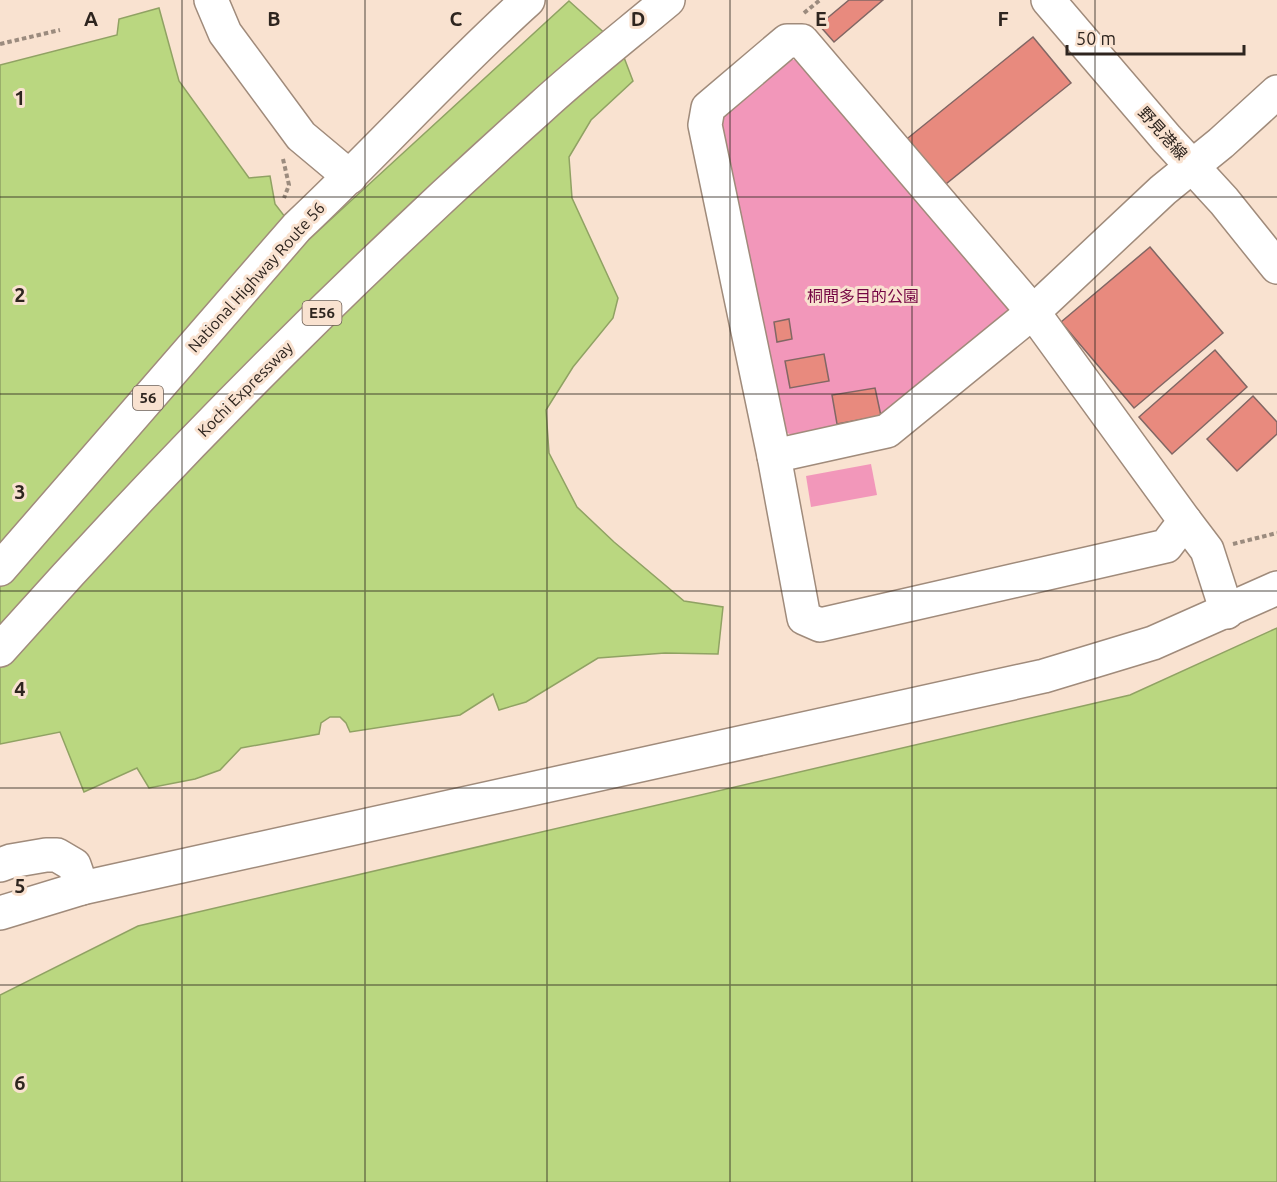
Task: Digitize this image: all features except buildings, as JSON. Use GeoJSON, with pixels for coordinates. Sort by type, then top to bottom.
{"type":"FeatureCollection","features":[{"type":"Feature","properties":{"kind":"main road"},"geometry":{"type":"LineString","coordinates":[[211,0],[225,33],[302,136],[350,177]]}},
{"type":"Feature","properties":{"kind":"main road","name":"National Highway Route 56"},"geometry":{"type":"LineString","coordinates":[[0,569],[290,214],[350,177],[480,43],[528,0]]}},
{"type":"Feature","properties":{"kind":"main road","name":"Kochi Expressway"},"geometry":{"type":"LineString","coordinates":[[0,650],[101,537],[296,338],[540,107],[668,0]]}},
{"type":"Feature","properties":{"kind":"main road","name":"野見港線"},"geometry":{"type":"LineString","coordinates":[[1048,0],[1192,165],[1277,267]]}},
{"type":"Feature","properties":{"kind":"main road"},"geometry":{"type":"LineString","coordinates":[[1185,521],[1166,546],[820,625],[804,618],[774,456],[705,125],[708,108],[787,41],[802,42],[1034,312],[1207,550],[1227,612]]}},
{"type":"Feature","properties":{"kind":"main road"},"geometry":{"type":"LineString","coordinates":[[774,456],[887,431],[1034,312],[1163,190],[1221,144],[1277,93]]}},
{"type":"Feature","properties":{"kind":"main road"},"geometry":{"type":"LineString","coordinates":[[0,913],[82,888],[1044,676],[1153,643],[1277,588]]}},
{"type":"Feature","properties":{"kind":"main road"},"geometry":{"type":"LineString","coordinates":[[0,865],[11,861],[57,855],[74,865],[82,888]]}},
{"type":"Feature","properties":{"kind":"path"},"geometry":{"type":"LineString","coordinates":[[0,44],[60,30]]}},
{"type":"Feature","properties":{"kind":"path"},"geometry":{"type":"LineString","coordinates":[[283,158],[289,185],[290,214]]}},
{"type":"Feature","properties":{"kind":"path"},"geometry":{"type":"LineString","coordinates":[[1225,546],[1277,533]]}},
{"type":"Feature","properties":{"kind":"green space","name":"桐間多目的公園"},"geometry":{"type":"Polygon","coordinates":[[[782,60],[800,60],[1007,300],[1008,315],[884,421],[796,437],[781,430],[720,119],[782,60]]]}},
{"type":"Feature","properties":{"kind":"green space"},"geometry":{"type":"Polygon","coordinates":[[[871,464],[877,495],[811,507],[806,476],[871,464]]]}},
{"type":"Feature","properties":{"kind":"shaded area"},"geometry":{"type":"Polygon","coordinates":[[[569,1],[620,47],[633,81],[591,120],[569,157],[572,198],[618,298],[613,318],[573,367],[546,410],[549,453],[577,507],[614,542],[684,601],[723,607],[718,654],[665,653],[598,658],[526,702],[499,710],[493,694],[460,715],[350,732],[340,717],[330,717],[321,723],[319,734],[241,748],[220,770],[195,779],[149,788],[137,768],[84,792],[60,732],[0,744],[0,65],[117,35],[119,19],[159,8],[179,81],[249,178],[270,176],[275,204],[305,243],[569,1]]]}},
{"type":"Feature","properties":{"kind":"shaded area"},"geometry":{"type":"Polygon","coordinates":[[[1277,628],[1277,1182],[0,1182],[0,995],[138,926],[1130,695],[1277,628]]]}}]}
